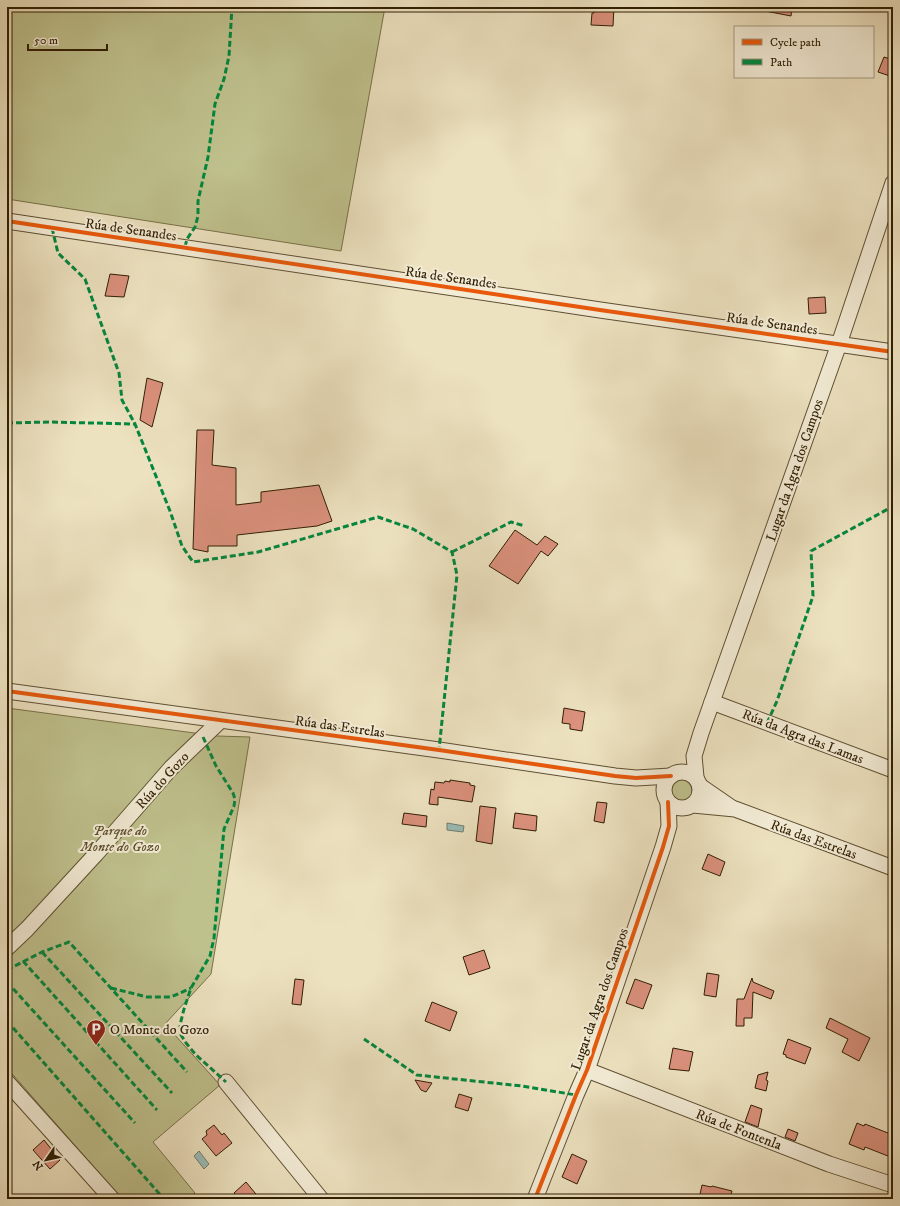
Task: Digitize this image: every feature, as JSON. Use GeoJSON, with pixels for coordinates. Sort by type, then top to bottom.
{"type":"FeatureCollection","features":[{"type":"Feature","properties":{"kind":"street","name":"Lugar da Agra dos Campos"},"geometry":{"type":"LineString","coordinates":[[698,782],[694,756],[839,344],[893,183]]}},
{"type":"Feature","properties":{"kind":"street","name":"Rúa de Senandes"},"geometry":{"type":"LineString","coordinates":[[7,221],[600,310],[893,352]]}},
{"type":"Feature","properties":{"kind":"street","name":"Rúa das Estrelas"},"geometry":{"type":"LineString","coordinates":[[7,691],[636,778],[675,774]]}},
{"type":"Feature","properties":{"kind":"street","name":"Rúa da Agra das Lamas"},"geometry":{"type":"LineString","coordinates":[[712,702],[893,770]]}},
{"type":"Feature","properties":{"kind":"street","name":"Rúa do Gozo"},"geometry":{"type":"LineString","coordinates":[[7,948],[27,929],[96,854],[171,768],[220,721]]}},
{"type":"Feature","properties":{"kind":"street","name":"Lugar da Agra dos Campos"},"geometry":{"type":"LineString","coordinates":[[675,774],[694,756]]}},
{"type":"Feature","properties":{"kind":"street"},"geometry":{"type":"LineString","coordinates":[[688,772],[698,782],[700,796],[690,806],[677,807],[666,797],[664,785],[675,774],[688,772]]}},
{"type":"Feature","properties":{"kind":"street","name":"Rúa das Estrelas"},"geometry":{"type":"LineString","coordinates":[[636,778],[666,797]]}},
{"type":"Feature","properties":{"kind":"street","name":"Rúa das Estrelas"},"geometry":{"type":"LineString","coordinates":[[698,782],[735,809],[893,868]]}},
{"type":"Feature","properties":{"kind":"street","name":"Lugar da Agra dos Campos"},"geometry":{"type":"LineString","coordinates":[[535,1199],[587,1070],[669,826],[666,797]]}},
{"type":"Feature","properties":{"kind":"street","name":"Lugar da Agra dos Campos"},"geometry":{"type":"LineString","coordinates":[[669,826],[690,806]]}},
{"type":"Feature","properties":{"kind":"street","name":"Rúa das Estrelas"},"geometry":{"type":"LineString","coordinates":[[690,806],[735,809]]}},
{"type":"Feature","properties":{"kind":"street","name":"Rúa de Fontenla"},"geometry":{"type":"LineString","coordinates":[[587,1070],[829,1164],[893,1185]]}},
{"type":"Feature","properties":{"kind":"street"},"geometry":{"type":"LineString","coordinates":[[7,1082],[112,1199]]}},
{"type":"Feature","properties":{"kind":"street"},"geometry":{"type":"LineString","coordinates":[[226,1082],[321,1199]]}},
{"type":"Feature","properties":{"kind":"green space"},"geometry":{"type":"Polygon","coordinates":[[[7,7],[385,7],[341,251],[7,199],[7,7]]]}},
{"type":"Feature","properties":{"kind":"green space","name":"Parque do Monte do Gozo"},"geometry":{"type":"Polygon","coordinates":[[[7,708],[217,736],[250,737],[211,974],[165,1024],[220,1085],[153,1142],[195,1193],[188,1199],[122,1199],[7,1068],[7,708]]]}},
{"type":"Feature","properties":{"kind":"green space"},"geometry":{"type":"Polygon","coordinates":[[[680,779],[689,782],[692,791],[689,800],[680,803],[671,800],[668,791],[671,782],[680,779]]]}},
{"type":"Feature","properties":{"kind":"water"},"geometry":{"type":"Polygon","coordinates":[[[447,823],[464,826],[463,832],[447,830],[447,823]]]}},
{"type":"Feature","properties":{"kind":"water"},"geometry":{"type":"Polygon","coordinates":[[[199,1151],[209,1164],[204,1169],[194,1156],[199,1151]]]}},
{"type":"Feature","properties":{"kind":"building"},"geometry":{"type":"Polygon","coordinates":[[[595,7],[614,7],[613,26],[591,25],[592,13],[594,13],[595,7]]]}},
{"type":"Feature","properties":{"kind":"building"},"geometry":{"type":"Polygon","coordinates":[[[765,7],[792,7],[791,16],[765,11],[765,7]]]}},
{"type":"Feature","properties":{"kind":"building"},"geometry":{"type":"Polygon","coordinates":[[[884,57],[893,60],[893,77],[878,72],[884,57]]]}},
{"type":"Feature","properties":{"kind":"building"},"geometry":{"type":"Polygon","coordinates":[[[110,274],[129,276],[124,297],[105,296],[110,274]]]}},
{"type":"Feature","properties":{"kind":"building"},"geometry":{"type":"Polygon","coordinates":[[[825,297],[826,313],[809,314],[808,298],[825,297]]]}},
{"type":"Feature","properties":{"kind":"building"},"geometry":{"type":"Polygon","coordinates":[[[147,378],[163,383],[152,427],[140,420],[147,378]]]}},
{"type":"Feature","properties":{"kind":"building"},"geometry":{"type":"Polygon","coordinates":[[[197,430],[214,430],[212,465],[236,468],[236,505],[261,502],[261,492],[319,485],[332,521],[317,526],[237,535],[237,546],[208,546],[208,552],[193,549],[197,430]]]}},
{"type":"Feature","properties":{"kind":"building"},"geometry":{"type":"Polygon","coordinates":[[[515,530],[537,545],[545,536],[558,544],[548,556],[541,551],[518,584],[489,566],[515,530]]]}},
{"type":"Feature","properties":{"kind":"building"},"geometry":{"type":"Polygon","coordinates":[[[564,708],[585,712],[582,731],[570,729],[570,724],[562,723],[564,708]]]}},
{"type":"Feature","properties":{"kind":"building"},"geometry":{"type":"Polygon","coordinates":[[[450,780],[470,783],[470,785],[475,786],[472,802],[438,797],[438,805],[429,804],[431,789],[434,790],[435,782],[444,783],[445,781],[450,782],[450,780]]]}},
{"type":"Feature","properties":{"kind":"building"},"geometry":{"type":"Polygon","coordinates":[[[597,802],[607,803],[604,823],[594,821],[597,802]]]}},
{"type":"Feature","properties":{"kind":"building"},"geometry":{"type":"Polygon","coordinates":[[[480,806],[496,808],[492,844],[476,841],[480,806]]]}},
{"type":"Feature","properties":{"kind":"building"},"geometry":{"type":"Polygon","coordinates":[[[404,813],[427,816],[426,827],[402,824],[404,813]]]}},
{"type":"Feature","properties":{"kind":"building"},"geometry":{"type":"Polygon","coordinates":[[[515,813],[537,816],[536,831],[513,828],[515,813]]]}},
{"type":"Feature","properties":{"kind":"building"},"geometry":{"type":"Polygon","coordinates":[[[708,854],[725,862],[720,876],[702,869],[708,854]]]}},
{"type":"Feature","properties":{"kind":"building"},"geometry":{"type":"Polygon","coordinates":[[[484,950],[490,968],[469,975],[463,957],[484,950]]]}},
{"type":"Feature","properties":{"kind":"building"},"geometry":{"type":"Polygon","coordinates":[[[707,973],[719,975],[716,997],[704,995],[707,973]]]}},
{"type":"Feature","properties":{"kind":"building"},"geometry":{"type":"Polygon","coordinates":[[[752,978],[753,982],[774,991],[771,999],[753,992],[752,1018],[744,1018],[744,1026],[736,1026],[737,999],[744,999],[752,978]]]}},
{"type":"Feature","properties":{"kind":"building"},"geometry":{"type":"Polygon","coordinates":[[[295,979],[304,980],[301,1005],[292,1004],[295,979]]]}},
{"type":"Feature","properties":{"kind":"building"},"geometry":{"type":"Polygon","coordinates":[[[635,979],[652,985],[643,1009],[626,1003],[635,979]]]}},
{"type":"Feature","properties":{"kind":"building"},"geometry":{"type":"Polygon","coordinates":[[[432,1002],[457,1012],[450,1031],[425,1021],[432,1002]]]}},
{"type":"Feature","properties":{"kind":"building"},"geometry":{"type":"Polygon","coordinates":[[[830,1018],[870,1038],[859,1061],[842,1052],[848,1039],[826,1028],[830,1018]]]}},
{"type":"Feature","properties":{"kind":"building"},"geometry":{"type":"Polygon","coordinates":[[[788,1039],[811,1048],[805,1064],[786,1057],[786,1055],[783,1054],[788,1039]]]}},
{"type":"Feature","properties":{"kind":"building"},"geometry":{"type":"Polygon","coordinates":[[[673,1048],[693,1052],[689,1071],[669,1069],[673,1048]]]}},
{"type":"Feature","properties":{"kind":"building"},"geometry":{"type":"Polygon","coordinates":[[[768,1072],[766,1091],[755,1088],[758,1075],[768,1072]]]}},
{"type":"Feature","properties":{"kind":"building"},"geometry":{"type":"Polygon","coordinates":[[[415,1080],[432,1083],[426,1092],[421,1090],[415,1080]]]}},
{"type":"Feature","properties":{"kind":"building"},"geometry":{"type":"Polygon","coordinates":[[[459,1094],[472,1098],[468,1111],[455,1107],[459,1094]]]}},
{"type":"Feature","properties":{"kind":"building"},"geometry":{"type":"Polygon","coordinates":[[[751,1105],[762,1109],[758,1127],[745,1122],[751,1105]]]}},
{"type":"Feature","properties":{"kind":"building"},"geometry":{"type":"Polygon","coordinates":[[[857,1123],[864,1126],[865,1124],[893,1135],[893,1158],[865,1147],[864,1150],[849,1144],[857,1123]]]}},
{"type":"Feature","properties":{"kind":"building"},"geometry":{"type":"Polygon","coordinates":[[[214,1125],[222,1135],[224,1133],[232,1143],[216,1156],[202,1139],[207,1135],[206,1131],[214,1125]]]}},
{"type":"Feature","properties":{"kind":"building"},"geometry":{"type":"Polygon","coordinates":[[[788,1129],[798,1133],[795,1141],[785,1137],[788,1129]]]}},
{"type":"Feature","properties":{"kind":"building"},"geometry":{"type":"Polygon","coordinates":[[[44,1140],[60,1160],[50,1169],[33,1150],[44,1140]]]}},
{"type":"Feature","properties":{"kind":"building"},"geometry":{"type":"Polygon","coordinates":[[[572,1154],[587,1161],[577,1184],[562,1177],[572,1154]]]}},
{"type":"Feature","properties":{"kind":"building"},"geometry":{"type":"Polygon","coordinates":[[[246,1182],[260,1199],[239,1199],[234,1193],[246,1182]]]}},
{"type":"Feature","properties":{"kind":"building"},"geometry":{"type":"Polygon","coordinates":[[[702,1185],[732,1191],[730,1199],[699,1199],[702,1185]]]}},
{"type":"Feature","properties":{"kind":"marked path"},"geometry":{"type":"LineString","coordinates":[[185,247],[187,239],[195,227],[198,216],[198,201],[208,157],[215,104],[224,79],[229,56],[232,7]]}},
{"type":"Feature","properties":{"kind":"marked path"},"geometry":{"type":"LineString","coordinates":[[52,228],[58,253],[85,279],[119,373],[122,400],[135,424],[170,511],[182,546],[193,562],[258,552],[378,517],[413,529],[452,552],[457,575],[439,750]]}},
{"type":"Feature","properties":{"kind":"marked path"},"geometry":{"type":"LineString","coordinates":[[7,423],[49,422],[135,424]]}},
{"type":"Feature","properties":{"kind":"marked path"},"geometry":{"type":"LineString","coordinates":[[767,723],[777,701],[813,596],[811,551],[888,509]]}},
{"type":"Feature","properties":{"kind":"marked path"},"geometry":{"type":"LineString","coordinates":[[452,552],[511,522],[525,526]]}},
{"type":"Feature","properties":{"kind":"marked path"},"geometry":{"type":"LineString","coordinates":[[203,737],[216,766],[233,793],[235,799],[234,806],[224,829],[214,938],[210,956],[191,988],[180,1025],[181,1035],[186,1043],[196,1055],[226,1082]]}},
{"type":"Feature","properties":{"kind":"marked path"},"geometry":{"type":"LineString","coordinates":[[7,970],[42,952],[69,942],[187,1072]]}},
{"type":"Feature","properties":{"kind":"marked path"},"geometry":{"type":"LineString","coordinates":[[42,952],[172,1093]]}},
{"type":"Feature","properties":{"kind":"marked path"},"geometry":{"type":"LineString","coordinates":[[23,961],[157,1110]]}},
{"type":"Feature","properties":{"kind":"marked path"},"geometry":{"type":"LineString","coordinates":[[7,982],[135,1123]]}},
{"type":"Feature","properties":{"kind":"marked path"},"geometry":{"type":"LineString","coordinates":[[111,988],[147,997],[171,997],[191,988]]}},
{"type":"Feature","properties":{"kind":"marked path"},"geometry":{"type":"LineString","coordinates":[[7,1021],[164,1199]]}},
{"type":"Feature","properties":{"kind":"marked path"},"geometry":{"type":"LineString","coordinates":[[364,1039],[417,1075],[522,1086],[576,1095]]}},
{"type":"Feature","properties":{"kind":"cycle path"},"geometry":{"type":"LineString","coordinates":[[7,221],[600,310],[893,352]]}},
{"type":"Feature","properties":{"kind":"cycle path"},"geometry":{"type":"LineString","coordinates":[[7,691],[439,750],[615,776],[636,778],[671,776]]}},
{"type":"Feature","properties":{"kind":"cycle path"},"geometry":{"type":"LineString","coordinates":[[535,1199],[587,1070],[663,847],[669,826],[668,802]]}},
{"type":"Feature","properties":{"kind":"place","name":"O Monte do Gozo"},"geometry":{"type":"Point","coordinates":[96,1046]}}]}
